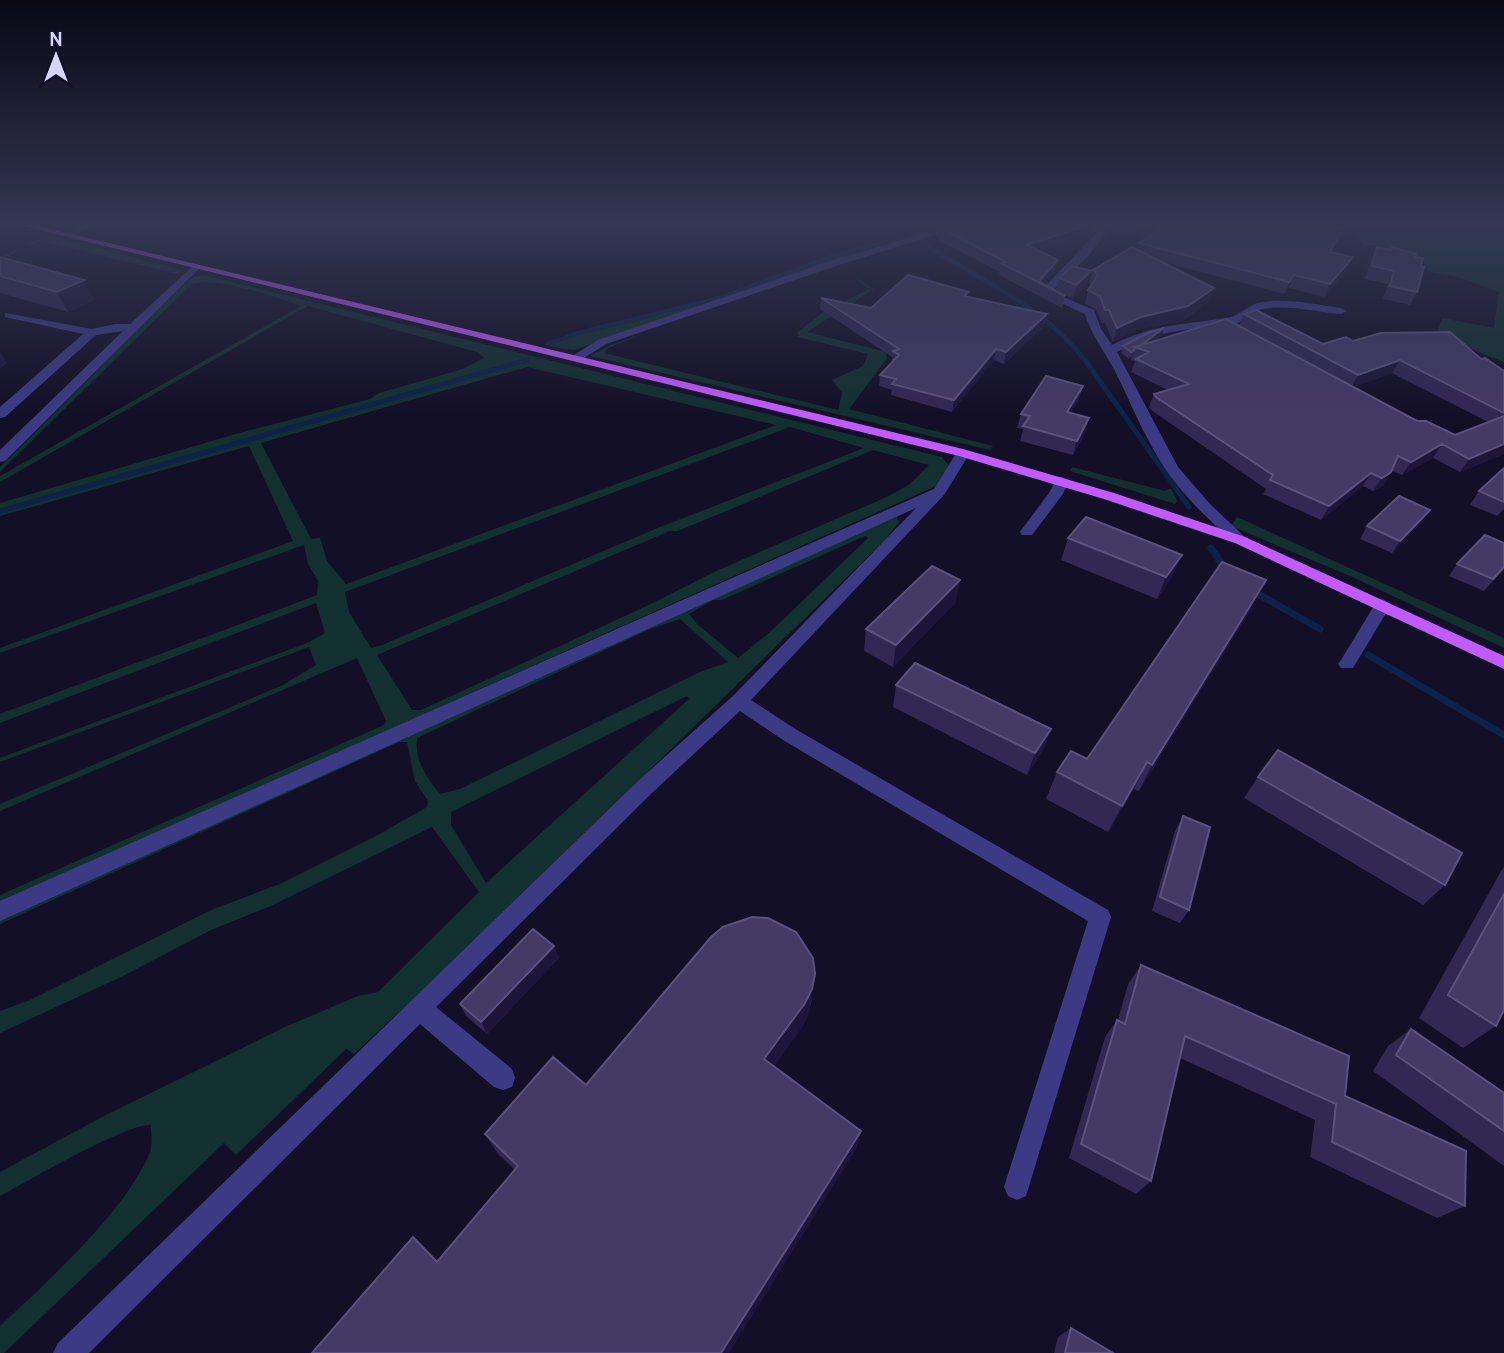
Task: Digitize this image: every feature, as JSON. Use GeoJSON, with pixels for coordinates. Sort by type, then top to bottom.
{"type":"FeatureCollection","features":[{"type":"Feature","properties":{"kind":"main road"},"geometry":{"type":"LineString","coordinates":[[283,288],[963,453],[1062,481],[1240,540],[1504,663]]}},
{"type":"Feature","properties":{"kind":"street"},"geometry":{"type":"LineString","coordinates":[[0,458],[174,288]]}},
{"type":"Feature","properties":{"kind":"street"},"geometry":{"type":"LineString","coordinates":[[575,358],[602,342],[761,288]]}},
{"type":"Feature","properties":{"kind":"street"},"geometry":{"type":"LineString","coordinates":[[1049,288],[1044,293],[1090,312],[1095,330],[1124,373],[1157,445],[1198,499],[1240,540]]}},
{"type":"Feature","properties":{"kind":"street"},"geometry":{"type":"LineString","coordinates":[[1110,351],[1154,331],[1175,326],[1233,321],[1250,310],[1271,304],[1341,311]]}},
{"type":"Feature","properties":{"kind":"street"},"geometry":{"type":"LineString","coordinates":[[9,315],[92,332],[115,327],[134,328]]}},
{"type":"Feature","properties":{"kind":"street"},"geometry":{"type":"LineString","coordinates":[[1219,323],[1244,336]]}},
{"type":"Feature","properties":{"kind":"street"},"geometry":{"type":"LineString","coordinates":[[0,414],[92,332]]}},
{"type":"Feature","properties":{"kind":"street"},"geometry":{"type":"LineString","coordinates":[[68,1353],[646,786],[739,701],[939,492],[963,453]]}},
{"type":"Feature","properties":{"kind":"street"},"geometry":{"type":"LineString","coordinates":[[1027,532],[1056,494],[1062,481]]}},
{"type":"Feature","properties":{"kind":"street"},"geometry":{"type":"LineString","coordinates":[[0,911],[751,573],[939,492]]}},
{"type":"Feature","properties":{"kind":"street"},"geometry":{"type":"LineString","coordinates":[[1347,664],[1383,605]]}},
{"type":"Feature","properties":{"kind":"street"},"geometry":{"type":"LineString","coordinates":[[739,701],[790,736],[1100,917],[1017,1187]]}},
{"type":"Feature","properties":{"kind":"street"},"geometry":{"type":"LineString","coordinates":[[420,1009],[503,1078]]}},
{"type":"Feature","properties":{"kind":"green space"},"geometry":{"type":"Polygon","coordinates":[[[181,288],[188,288],[0,472],[0,467],[181,288]]]}},
{"type":"Feature","properties":{"kind":"green space"},"geometry":{"type":"Polygon","coordinates":[[[243,288],[256,288],[942,457],[949,465],[936,486],[0,903],[0,895],[384,725],[386,721],[357,658],[0,811],[0,804],[281,686],[316,665],[309,647],[0,762],[0,758],[307,643],[325,633],[316,603],[0,723],[0,714],[317,595],[318,581],[308,564],[304,545],[0,653],[0,648],[293,541],[249,446],[0,516],[0,513],[528,361],[0,510],[0,503],[232,435],[370,399],[379,393],[463,369],[484,358],[477,352],[308,306],[0,482],[0,476],[301,306],[243,288]],[[527,367],[261,443],[311,539],[320,538],[327,561],[346,584],[776,425],[527,367]],[[790,427],[345,592],[349,612],[371,648],[382,645],[660,527],[864,448],[790,427]],[[873,450],[678,531],[670,531],[377,655],[412,710],[421,710],[716,571],[889,496],[910,484],[929,465],[873,450]]]}},
{"type":"Feature","properties":{"kind":"green space"},"geometry":{"type":"Polygon","coordinates":[[[750,288],[764,288],[574,350],[546,346],[578,334],[721,299],[750,288]]]}},
{"type":"Feature","properties":{"kind":"green space"},"geometry":{"type":"Polygon","coordinates":[[[1488,288],[1504,288],[1504,362],[1436,335],[1442,318],[1494,328],[1499,292],[1488,288]]]}},
{"type":"Feature","properties":{"kind":"green space"},"geometry":{"type":"Polygon","coordinates":[[[874,289],[807,332],[886,352],[887,358],[849,409],[993,446],[990,450],[590,356],[611,345],[644,333],[608,348],[604,353],[838,410],[842,393],[832,380],[863,366],[868,354],[798,337],[798,332],[822,313],[874,289]]]}},
{"type":"Feature","properties":{"kind":"green space"},"geometry":{"type":"Polygon","coordinates":[[[1072,467],[1165,491],[1171,488],[1177,501],[1175,504],[1070,471],[1072,467]]]}},
{"type":"Feature","properties":{"kind":"green space"},"geometry":{"type":"Polygon","coordinates":[[[897,517],[899,522],[884,541],[455,960],[354,1054],[346,1049],[236,1155],[224,1143],[4,1353],[0,1353],[0,1326],[84,1245],[139,1175],[151,1149],[151,1125],[121,1133],[0,1196],[0,1172],[104,1116],[287,1026],[358,996],[378,992],[479,892],[432,827],[273,905],[211,930],[123,976],[0,1033],[0,1011],[30,1000],[211,910],[280,884],[427,807],[428,801],[415,781],[407,742],[399,742],[0,924],[0,915],[889,518],[897,517]],[[865,536],[722,600],[713,600],[689,614],[738,658],[769,633],[868,538],[865,536]],[[680,619],[648,630],[417,738],[422,768],[430,782],[440,794],[460,789],[700,672],[728,662],[680,619]],[[687,696],[451,812],[451,825],[486,883],[689,699],[687,696]]]}},
{"type":"Feature","properties":{"kind":"green space"},"geometry":{"type":"Polygon","coordinates":[[[1237,517],[1504,638],[1504,648],[1350,576],[1231,526],[1237,517]]]}},
{"type":"Feature","properties":{"kind":"building"},"geometry":{"type":"Polygon","coordinates":[[[43,288],[66,288],[57,292],[43,288]]]}},
{"type":"Feature","properties":{"kind":"building"},"geometry":{"type":"Polygon","coordinates":[[[893,288],[955,288],[969,292],[964,296],[1047,314],[1006,352],[996,349],[954,400],[892,384],[896,379],[880,375],[899,355],[893,351],[899,349],[821,298],[871,308],[893,288]]]}},
{"type":"Feature","properties":{"kind":"building"},"geometry":{"type":"Polygon","coordinates":[[[1214,288],[1188,306],[1141,317],[1117,328],[1109,310],[1105,310],[1100,296],[1088,290],[1214,288]]]}},
{"type":"Feature","properties":{"kind":"building"},"geometry":{"type":"Polygon","coordinates":[[[1400,288],[1418,288],[1417,292],[1400,288]]]}},
{"type":"Feature","properties":{"kind":"building"},"geometry":{"type":"Polygon","coordinates":[[[1256,310],[1323,344],[1346,337],[1353,341],[1381,333],[1450,332],[1481,359],[1485,358],[1504,371],[1504,413],[1400,360],[1358,375],[1244,314],[1256,310]]]}},
{"type":"Feature","properties":{"kind":"building"},"geometry":{"type":"Polygon","coordinates":[[[1226,319],[1417,421],[1426,421],[1455,435],[1504,416],[1504,444],[1469,459],[1442,444],[1411,462],[1398,456],[1391,472],[1382,478],[1371,473],[1329,506],[1270,480],[1273,475],[1154,394],[1189,384],[1136,359],[1149,352],[1135,347],[1226,319]]]}},
{"type":"Feature","properties":{"kind":"building"},"geometry":{"type":"Polygon","coordinates":[[[1164,328],[1131,352],[1123,346],[1148,333],[1164,328]]]}},
{"type":"Feature","properties":{"kind":"building"},"geometry":{"type":"Polygon","coordinates":[[[1046,376],[1083,386],[1067,412],[1089,418],[1077,441],[1023,426],[1030,416],[1021,414],[1046,376]]]}},
{"type":"Feature","properties":{"kind":"building"},"geometry":{"type":"Polygon","coordinates":[[[1504,468],[1504,502],[1479,491],[1504,468]]]}},
{"type":"Feature","properties":{"kind":"building"},"geometry":{"type":"Polygon","coordinates":[[[1399,496],[1430,510],[1400,541],[1367,526],[1399,496]]]}},
{"type":"Feature","properties":{"kind":"building"},"geometry":{"type":"Polygon","coordinates":[[[1086,517],[1182,555],[1166,577],[1068,538],[1086,517]]]}},
{"type":"Feature","properties":{"kind":"building"},"geometry":{"type":"Polygon","coordinates":[[[1485,535],[1504,543],[1504,567],[1493,579],[1457,564],[1485,535]]]}},
{"type":"Feature","properties":{"kind":"building"},"geometry":{"type":"Polygon","coordinates":[[[1222,562],[1266,580],[1152,765],[1147,762],[1122,806],[1057,772],[1071,751],[1087,759],[1222,562]]]}},
{"type":"Feature","properties":{"kind":"building"},"geometry":{"type":"Polygon","coordinates":[[[932,566],[960,580],[896,645],[866,629],[932,566]]]}},
{"type":"Feature","properties":{"kind":"building"},"geometry":{"type":"Polygon","coordinates":[[[915,663],[1051,729],[1035,753],[896,685],[915,663]]]}},
{"type":"Feature","properties":{"kind":"building"},"geometry":{"type":"Polygon","coordinates":[[[1278,750],[1462,853],[1445,885],[1258,777],[1278,750]]]}},
{"type":"Feature","properties":{"kind":"building"},"geometry":{"type":"Polygon","coordinates":[[[1183,816],[1210,827],[1189,910],[1160,897],[1183,816]]]}},
{"type":"Feature","properties":{"kind":"building"},"geometry":{"type":"Polygon","coordinates":[[[1504,894],[1504,1010],[1496,1026],[1448,995],[1504,894]]]}},
{"type":"Feature","properties":{"kind":"building"},"geometry":{"type":"Polygon","coordinates":[[[752,917],[768,918],[796,932],[813,958],[815,974],[805,1003],[764,1059],[861,1131],[721,1353],[312,1353],[413,1237],[437,1262],[518,1166],[485,1134],[553,1057],[586,1085],[711,937],[723,927],[752,917]]]}},
{"type":"Feature","properties":{"kind":"building"},"geometry":{"type":"Polygon","coordinates":[[[533,929],[554,946],[481,1022],[460,1004],[533,929]]]}},
{"type":"Feature","properties":{"kind":"building"},"geometry":{"type":"Polygon","coordinates":[[[1141,965],[1349,1056],[1345,1096],[1466,1151],[1465,1206],[1332,1142],[1336,1104],[1185,1036],[1151,1181],[1081,1144],[1117,1020],[1125,1024],[1141,965]]]}},
{"type":"Feature","properties":{"kind":"building"},"geometry":{"type":"Polygon","coordinates":[[[1411,1029],[1504,1093],[1504,1131],[1396,1055],[1411,1029]]]}},
{"type":"Feature","properties":{"kind":"building"},"geometry":{"type":"Polygon","coordinates":[[[1071,1328],[1113,1353],[1065,1353],[1071,1328]]]}},
{"type":"Feature","properties":{"kind":"waterway"},"geometry":{"type":"LineString","coordinates":[[548,344],[578,333],[720,298],[746,288]]}},
{"type":"Feature","properties":{"kind":"waterway"},"geometry":{"type":"LineString","coordinates":[[998,288],[1053,326],[1086,362]]}},
{"type":"Feature","properties":{"kind":"waterway"},"geometry":{"type":"LineString","coordinates":[[0,511],[527,360],[522,362]]}},
{"type":"Feature","properties":{"kind":"waterway"},"geometry":{"type":"LineString","coordinates":[[1085,360],[1189,507]]}},
{"type":"Feature","properties":{"kind":"waterway"},"geometry":{"type":"LineString","coordinates":[[1211,548],[1225,569]]}},
{"type":"Feature","properties":{"kind":"waterway"},"geometry":{"type":"LineString","coordinates":[[1251,590],[1320,629]]}},
{"type":"Feature","properties":{"kind":"waterway"},"geometry":{"type":"LineString","coordinates":[[1368,655],[1504,735]]}}]}
